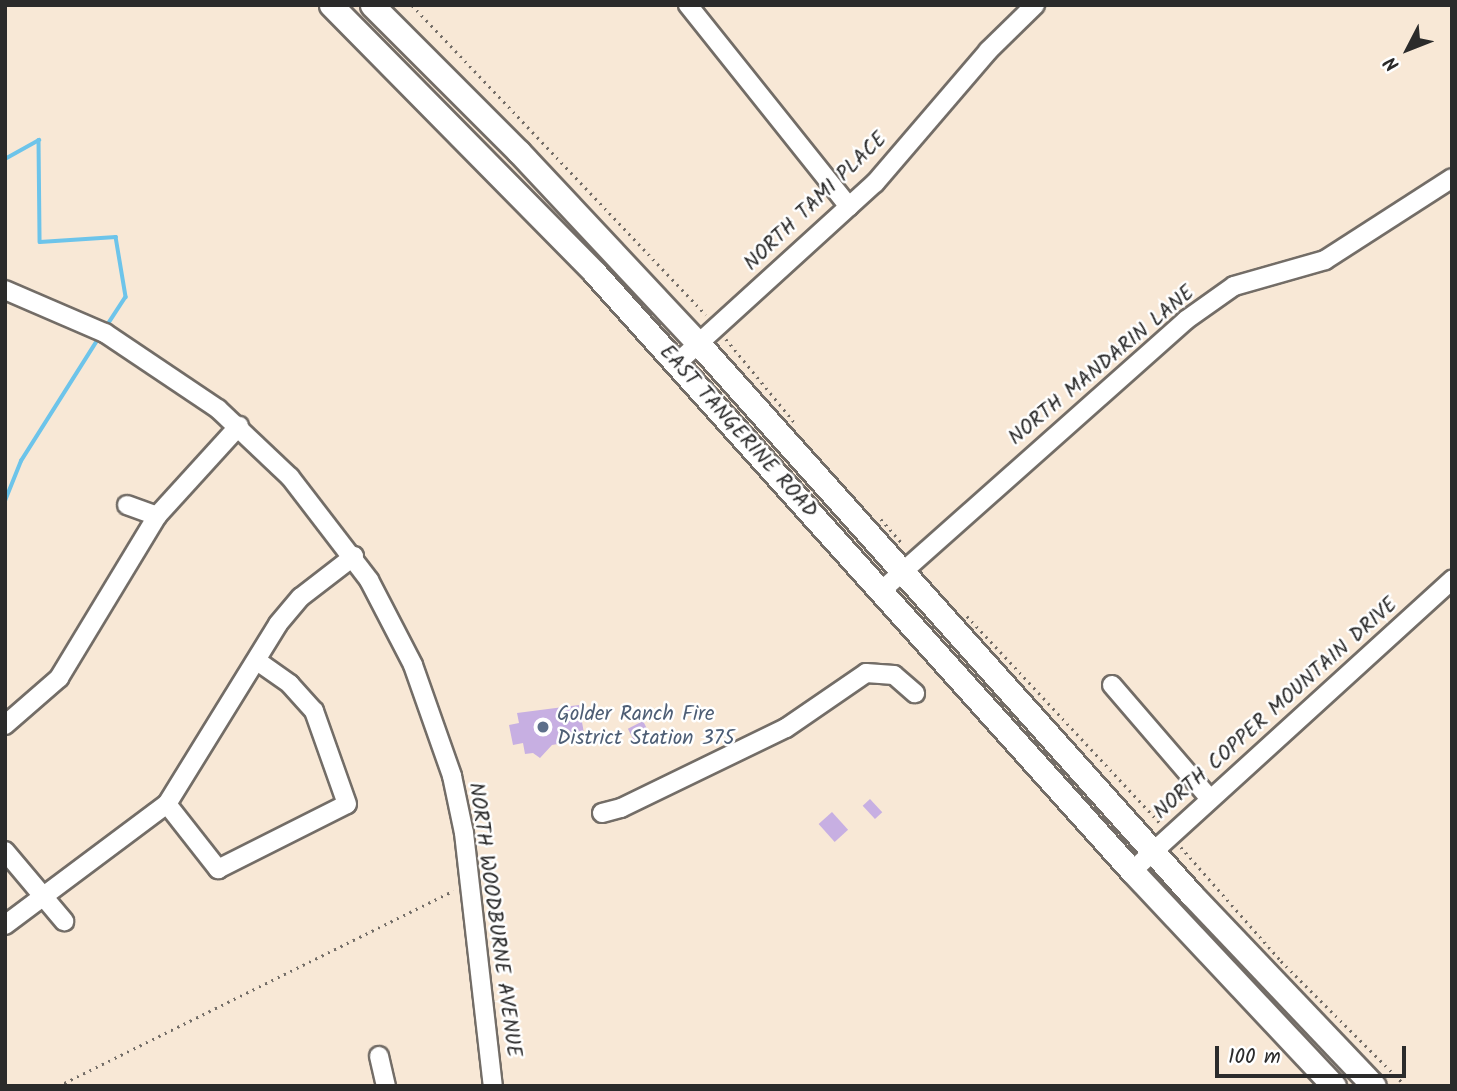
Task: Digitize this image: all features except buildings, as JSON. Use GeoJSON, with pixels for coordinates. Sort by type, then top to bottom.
{"type":"FeatureCollection","features":[{"type":"Feature","properties":{"kind":"main road","name":"EAST TANGERINE ROAD"},"geometry":{"type":"LineString","coordinates":[[331,5],[500,172],[677,363],[1132,871],[1334,1086]]}},
{"type":"Feature","properties":{"kind":"main road","name":"EAST TANGERINE ROAD"},"geometry":{"type":"LineString","coordinates":[[372,5],[510,142],[698,343],[1153,852],[1374,1086]]}},
{"type":"Feature","properties":{"kind":"street"},"geometry":{"type":"LineString","coordinates":[[688,5],[849,207]]}},
{"type":"Feature","properties":{"kind":"street","name":"NORTH TAMI PLACE"},"geometry":{"type":"LineString","coordinates":[[677,363],[849,207],[988,51],[1035,5]]}},
{"type":"Feature","properties":{"kind":"street","name":"NORTH MANDARIN LANE"},"geometry":{"type":"LineString","coordinates":[[881,591],[1196,312],[1234,286],[1325,260],[1452,178]]}},
{"type":"Feature","properties":{"kind":"street","name":"NORTH WOODBURNE AVENUE"},"geometry":{"type":"LineString","coordinates":[[5,290],[75,318],[128,346],[239,426],[290,477],[354,556],[413,665],[452,776],[464,833],[493,1086]]}},
{"type":"Feature","properties":{"kind":"street"},"geometry":{"type":"LineString","coordinates":[[5,725],[59,678],[157,516],[239,426]]}},
{"type":"Feature","properties":{"kind":"street"},"geometry":{"type":"LineString","coordinates":[[127,505],[157,516]]}},
{"type":"Feature","properties":{"kind":"street"},"geometry":{"type":"LineString","coordinates":[[5,925],[167,804],[258,662],[278,624],[301,597],[354,556]]}},
{"type":"Feature","properties":{"kind":"street","name":"NORTH COPPER MOUNTAIN DRIVE"},"geometry":{"type":"LineString","coordinates":[[1132,871],[1452,580]]}},
{"type":"Feature","properties":{"kind":"street"},"geometry":{"type":"LineString","coordinates":[[167,804],[218,869],[347,804],[314,711],[290,684],[258,662]]}},
{"type":"Feature","properties":{"kind":"street"},"geometry":{"type":"LineString","coordinates":[[602,813],[621,808],[786,728],[866,673],[894,675],[915,693]]}},
{"type":"Feature","properties":{"kind":"street"},"geometry":{"type":"LineString","coordinates":[[1112,685],[1210,799]]}},
{"type":"Feature","properties":{"kind":"street"},"geometry":{"type":"LineString","coordinates":[[5,851],[64,921]]}},
{"type":"Feature","properties":{"kind":"street"},"geometry":{"type":"LineString","coordinates":[[379,1056],[386,1086]]}},
{"type":"Feature","properties":{"kind":"path"},"geometry":{"type":"LineString","coordinates":[[58,1086],[453,891]]}},
{"type":"Feature","properties":{"kind":"waterway"},"geometry":{"type":"LineString","coordinates":[[5,159],[39,140],[40,242],[116,237],[126,297],[110,322]]}},
{"type":"Feature","properties":{"kind":"waterway"},"geometry":{"type":"LineString","coordinates":[[5,501],[21,461],[97,341]]}},
{"type":"Feature","properties":{"kind":"place","name":"Golder Ranch Fire District Station 375"},"geometry":{"type":"Point","coordinates":[543,727]}}]}
